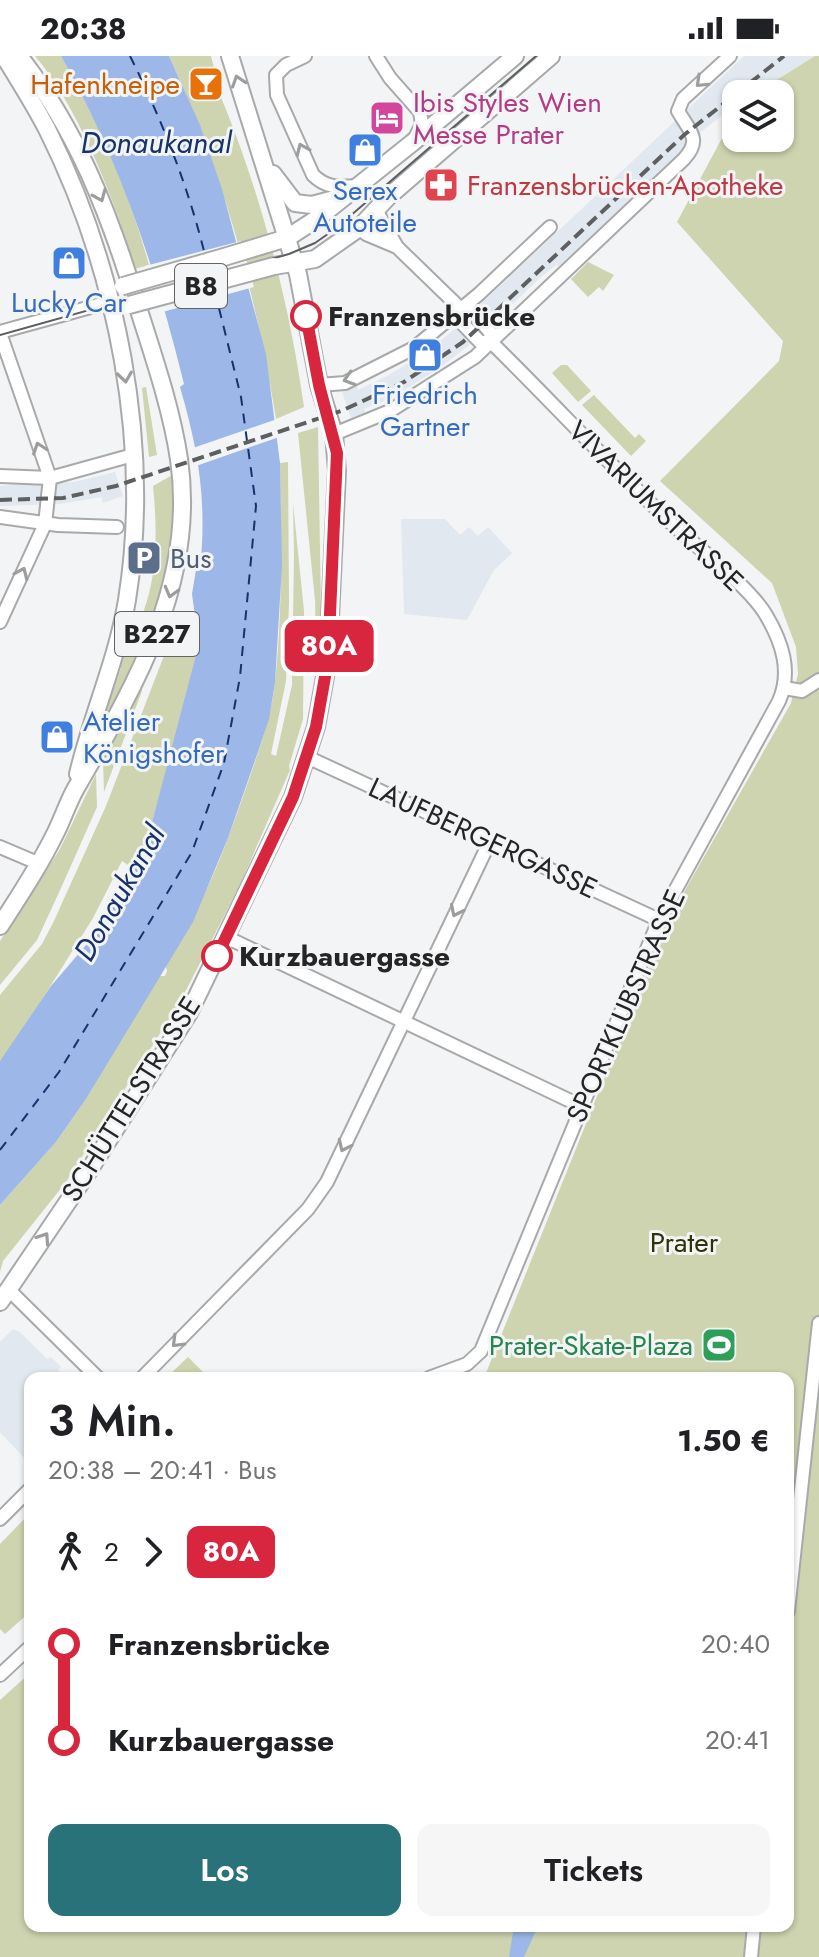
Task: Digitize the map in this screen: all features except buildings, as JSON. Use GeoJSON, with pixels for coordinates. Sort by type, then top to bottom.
{"type":"FeatureCollection","features":[{"type":"Feature","properties":{"kind":"main road","name":"B227"},"geometry":{"type":"LineString","coordinates":[[4,56],[46,128],[77,197],[109,302],[124,367],[133,455],[135,528],[127,603],[116,653],[85,743],[74,791]]}},
{"type":"Feature","properties":{"kind":"main road","name":"B227"},"geometry":{"type":"LineString","coordinates":[[0,926],[40,864],[74,791],[129,693],[171,595],[181,538],[179,459],[151,349],[111,222],[82,154],[63,119],[19,56]]}},
{"type":"Feature","properties":{"kind":"main road"},"geometry":{"type":"LineString","coordinates":[[230,56],[264,159],[295,203],[312,205],[353,191]]}},
{"type":"Feature","properties":{"kind":"main road","name":"B8"},"geometry":{"type":"LineString","coordinates":[[109,302],[123,286],[287,238],[353,191],[515,56]]}},
{"type":"Feature","properties":{"kind":"main road","name":"B8"},"geometry":{"type":"LineString","coordinates":[[109,302],[129,305],[274,266],[310,261],[323,255],[359,228],[429,161],[551,56]]}},
{"type":"Feature","properties":{"kind":"main road","name":"SCHÜTTELSTRASSE"},"geometry":{"type":"LineString","coordinates":[[4,1296],[189,1013],[293,797],[307,757],[328,660],[337,471],[334,434],[319,385],[295,263],[264,159]]}},
{"type":"Feature","properties":{"kind":"street"},"geometry":{"type":"LineString","coordinates":[[305,56],[286,65],[276,75],[277,95],[313,175],[333,188],[353,191]]}},
{"type":"Feature","properties":{"kind":"street"},"geometry":{"type":"LineString","coordinates":[[376,56],[390,78],[420,112],[422,124],[412,143]]}},
{"type":"Feature","properties":{"kind":"street"},"geometry":{"type":"LineString","coordinates":[[334,434],[390,411],[433,386],[491,342],[586,253],[695,147],[695,140],[678,111],[683,99],[730,56]]}},
{"type":"Feature","properties":{"kind":"street","name":"VIVARIUMSTRASSE"},"geometry":{"type":"LineString","coordinates":[[376,210],[397,247],[461,309],[459,320],[480,342],[491,342],[626,480],[757,601],[786,663],[784,688]]}},
{"type":"Feature","properties":{"kind":"street"},"geometry":{"type":"LineString","coordinates":[[319,385],[345,383],[414,348],[550,227]]}},
{"type":"Feature","properties":{"kind":"street","name":"VIVARIUMSTRASSE"},"geometry":{"type":"LineString","coordinates":[[359,228],[397,247]]}},
{"type":"Feature","properties":{"kind":"street"},"geometry":{"type":"LineString","coordinates":[[0,622],[45,524],[50,478],[0,333],[109,302]]}},
{"type":"Feature","properties":{"kind":"street"},"geometry":{"type":"LineString","coordinates":[[0,476],[50,478],[133,455]]}},
{"type":"Feature","properties":{"kind":"street"},"geometry":{"type":"LineString","coordinates":[[0,517],[45,524],[117,527]]}},
{"type":"Feature","properties":{"kind":"street"},"geometry":{"type":"LineString","coordinates":[[784,688],[802,691],[819,680]]}},
{"type":"Feature","properties":{"kind":"street","name":"SPORTKLUBSTRASSE"},"geometry":{"type":"LineString","coordinates":[[445,1372],[467,1364],[481,1351],[493,1328],[659,920],[784,688]]}},
{"type":"Feature","properties":{"kind":"street","name":"LAUFBERGERGASSE"},"geometry":{"type":"LineString","coordinates":[[307,757],[659,920]]}},
{"type":"Feature","properties":{"kind":"street"},"geometry":{"type":"LineString","coordinates":[[148,1372],[308,1209],[327,1182],[490,841]]}},
{"type":"Feature","properties":{"kind":"street"},"geometry":{"type":"LineString","coordinates":[[0,847],[40,864]]}},
{"type":"Feature","properties":{"kind":"street"},"geometry":{"type":"LineString","coordinates":[[226,937],[581,1106]]}},
{"type":"Feature","properties":{"kind":"street"},"geometry":{"type":"LineString","coordinates":[[4,1296],[91,1372]]}},
{"type":"Feature","properties":{"kind":"street"},"geometry":{"type":"LineString","coordinates":[[794,1559],[819,1323]]}},
{"type":"Feature","properties":{"kind":"street"},"geometry":{"type":"LineString","coordinates":[[0,1519],[24,1495]]}},
{"type":"Feature","properties":{"kind":"street"},"geometry":{"type":"LineString","coordinates":[[0,1675],[24,1653]]}},
{"type":"Feature","properties":{"kind":"street"},"geometry":{"type":"LineString","coordinates":[[751,1957],[753,1932]]}},
{"type":"Feature","properties":{"kind":"shaded area"},"geometry":{"type":"Polygon","coordinates":[[[744,56],[815,56],[776,80],[722,80],[722,116],[559,266],[556,265],[540,278],[467,347],[438,369],[393,397],[364,409],[365,413],[351,418],[342,392],[357,386],[358,390],[387,376],[451,332],[744,56]]]}},
{"type":"Feature","properties":{"kind":"shaded area"},"geometry":{"type":"Polygon","coordinates":[[[115,472],[123,496],[103,503],[101,497],[60,504],[0,506],[0,486],[74,482],[115,472]]]}},
{"type":"Feature","properties":{"kind":"shaded area"},"geometry":{"type":"Polygon","coordinates":[[[401,519],[445,519],[460,535],[469,527],[478,536],[488,527],[512,553],[494,570],[467,620],[404,614],[401,519]]]}},
{"type":"Feature","properties":{"kind":"shaded area"},"geometry":{"type":"Polygon","coordinates":[[[13,1329],[47,1359],[51,1357],[61,1367],[60,1372],[24,1372],[24,1458],[0,1432],[0,1342],[13,1329]]]}},
{"type":"Feature","properties":{"kind":"green space"},"geometry":{"type":"Polygon","coordinates":[[[35,56],[61,56],[75,81],[122,184],[149,265],[135,269],[118,216],[81,128],[35,56]]]}},
{"type":"Feature","properties":{"kind":"green space"},"geometry":{"type":"Polygon","coordinates":[[[169,56],[211,56],[215,72],[211,74],[243,154],[269,237],[289,322],[304,407],[276,419],[248,280],[235,234],[206,144],[169,56]]]}},
{"type":"Feature","properties":{"kind":"green space","name":"Prater"},"geometry":{"type":"Polygon","coordinates":[[[819,56],[819,1957],[0,1957],[0,1700],[24,1678],[24,1932],[794,1932],[794,1372],[486,1372],[666,924],[791,703],[798,674],[796,647],[772,583],[660,481],[779,361],[783,341],[677,222],[722,138],[722,152],[794,152],[794,80],[776,80],[819,56]]]}},
{"type":"Feature","properties":{"kind":"green space"},"geometry":{"type":"Polygon","coordinates":[[[588,262],[614,275],[603,291],[599,287],[588,297],[571,279],[588,262]]]}},
{"type":"Feature","properties":{"kind":"green space"},"geometry":{"type":"Polygon","coordinates":[[[561,365],[567,365],[591,391],[578,402],[552,373],[561,365]]]}},
{"type":"Feature","properties":{"kind":"green space"},"geometry":{"type":"Polygon","coordinates":[[[146,387],[157,455],[149,457],[142,388],[146,387]]]}},
{"type":"Feature","properties":{"kind":"green space"},"geometry":{"type":"Polygon","coordinates":[[[594,395],[635,438],[639,434],[646,441],[631,456],[582,405],[594,395]]]}},
{"type":"Feature","properties":{"kind":"green space"},"geometry":{"type":"Polygon","coordinates":[[[318,427],[321,612],[316,643],[315,600],[298,433],[318,427]]]}},
{"type":"Feature","properties":{"kind":"green space"},"geometry":{"type":"Polygon","coordinates":[[[288,462],[286,681],[271,754],[276,756],[292,685],[293,503],[304,611],[303,719],[290,770],[239,887],[180,1002],[66,1182],[3,1261],[0,1272],[0,1205],[56,1142],[86,1099],[159,976],[165,976],[165,964],[202,900],[238,812],[264,736],[273,696],[280,600],[280,463],[288,462]]]}},
{"type":"Feature","properties":{"kind":"green space"},"geometry":{"type":"Polygon","coordinates":[[[176,473],[172,558],[149,634],[100,733],[121,668],[117,666],[149,595],[156,533],[153,486],[176,473]]]}},
{"type":"Feature","properties":{"kind":"green space"},"geometry":{"type":"Polygon","coordinates":[[[195,612],[199,644],[188,691],[150,830],[134,869],[122,861],[93,918],[16,1041],[0,1061],[0,995],[42,944],[53,923],[106,806],[179,617],[179,631],[183,632],[188,613],[195,612]]]}},
{"type":"Feature","properties":{"kind":"green space"},"geometry":{"type":"Polygon","coordinates":[[[140,689],[142,691],[104,792],[103,759],[140,689]]]}},
{"type":"Feature","properties":{"kind":"green space"},"geometry":{"type":"Polygon","coordinates":[[[96,774],[97,807],[61,888],[37,940],[0,985],[0,941],[60,849],[96,774]]]}},
{"type":"Feature","properties":{"kind":"green space"},"geometry":{"type":"Polygon","coordinates":[[[188,1357],[203,1372],[172,1372],[188,1357]]]}},
{"type":"Feature","properties":{"kind":"green space"},"geometry":{"type":"Polygon","coordinates":[[[24,1519],[24,1617],[5,1634],[0,1629],[0,1544],[24,1519]]]}},
{"type":"Feature","properties":{"kind":"water","name":"Donaukanal"},"geometry":{"type":"Polygon","coordinates":[[[61,56],[169,56],[200,125],[222,189],[266,354],[280,463],[282,565],[275,683],[269,719],[228,838],[193,922],[86,1099],[56,1142],[0,1205],[0,1061],[51,986],[98,931],[134,869],[150,830],[199,644],[192,594],[196,570],[200,570],[202,499],[197,456],[180,387],[184,384],[134,216],[101,134],[61,56]]]}},
{"type":"Feature","properties":{"kind":"water"},"geometry":{"type":"Polygon","coordinates":[[[513,1932],[535,1932],[524,1957],[509,1957],[513,1932]]]}},
{"type":"Feature","properties":{"kind":"pier","name":"Franzensbrücke"},"geometry":{"type":"Polygon","coordinates":[[[241,241],[254,287],[159,313],[145,266],[241,241]]]}},
{"type":"Feature","properties":{"kind":"pier"},"geometry":{"type":"Polygon","coordinates":[[[280,418],[282,436],[196,466],[193,448],[280,418]]]}},
{"type":"Feature","properties":{"kind":"ferry route"},"geometry":{"type":"LineString","coordinates":[[130,56],[173,154],[205,255]]}},
{"type":"Feature","properties":{"kind":"ferry route"},"geometry":{"type":"LineString","coordinates":[[0,1150],[59,1072],[192,852],[224,763],[240,677],[256,506],[241,397],[214,288]]}},
{"type":"Feature","properties":{"kind":"tram line"},"geometry":{"type":"LineString","coordinates":[[0,335],[289,254],[315,243],[536,56]]}},
{"type":"Feature","properties":{"kind":"railway"},"geometry":{"type":"LineString","coordinates":[[0,500],[63,498],[116,486],[341,411],[404,382],[463,342],[684,135],[784,56]]}},
{"type":"Feature","properties":{"kind":"bus line","name":"80A"},"geometry":{"type":"LineString","coordinates":[[217,956],[293,797],[316,727],[328,660],[337,453],[319,385],[306,316]]}},
{"type":"Feature","properties":{"kind":"place","name":"Hafenkneipe"},"geometry":{"type":"Point","coordinates":[206,84]}},
{"type":"Feature","properties":{"kind":"place","name":"Ibis Styles Wien Messe Prater"},"geometry":{"type":"Point","coordinates":[387,118]}},
{"type":"Feature","properties":{"kind":"place","name":"Serex Autoteile"},"geometry":{"type":"Point","coordinates":[365,150]}},
{"type":"Feature","properties":{"kind":"place","name":"Franzensbrücken-Apotheke"},"geometry":{"type":"Point","coordinates":[441,185]}},
{"type":"Feature","properties":{"kind":"place","name":"Lucky Car"},"geometry":{"type":"Point","coordinates":[69,263]}},
{"type":"Feature","properties":{"kind":"place","name":"Franzensbrücke"},"geometry":{"type":"Point","coordinates":[306,316]}},
{"type":"Feature","properties":{"kind":"place","name":"Friedrich Gartner"},"geometry":{"type":"Point","coordinates":[425,355]}},
{"type":"Feature","properties":{"kind":"place","name":"Bus"},"geometry":{"type":"Point","coordinates":[144,558]}},
{"type":"Feature","properties":{"kind":"place","name":"Atelier Königshofer"},"geometry":{"type":"Point","coordinates":[57,737]}},
{"type":"Feature","properties":{"kind":"place","name":"Kurzbauergasse"},"geometry":{"type":"Point","coordinates":[217,956]}},
{"type":"Feature","properties":{"kind":"place","name":"Prater-Skate-Plaza"},"geometry":{"type":"Point","coordinates":[719,1345]}}]}
